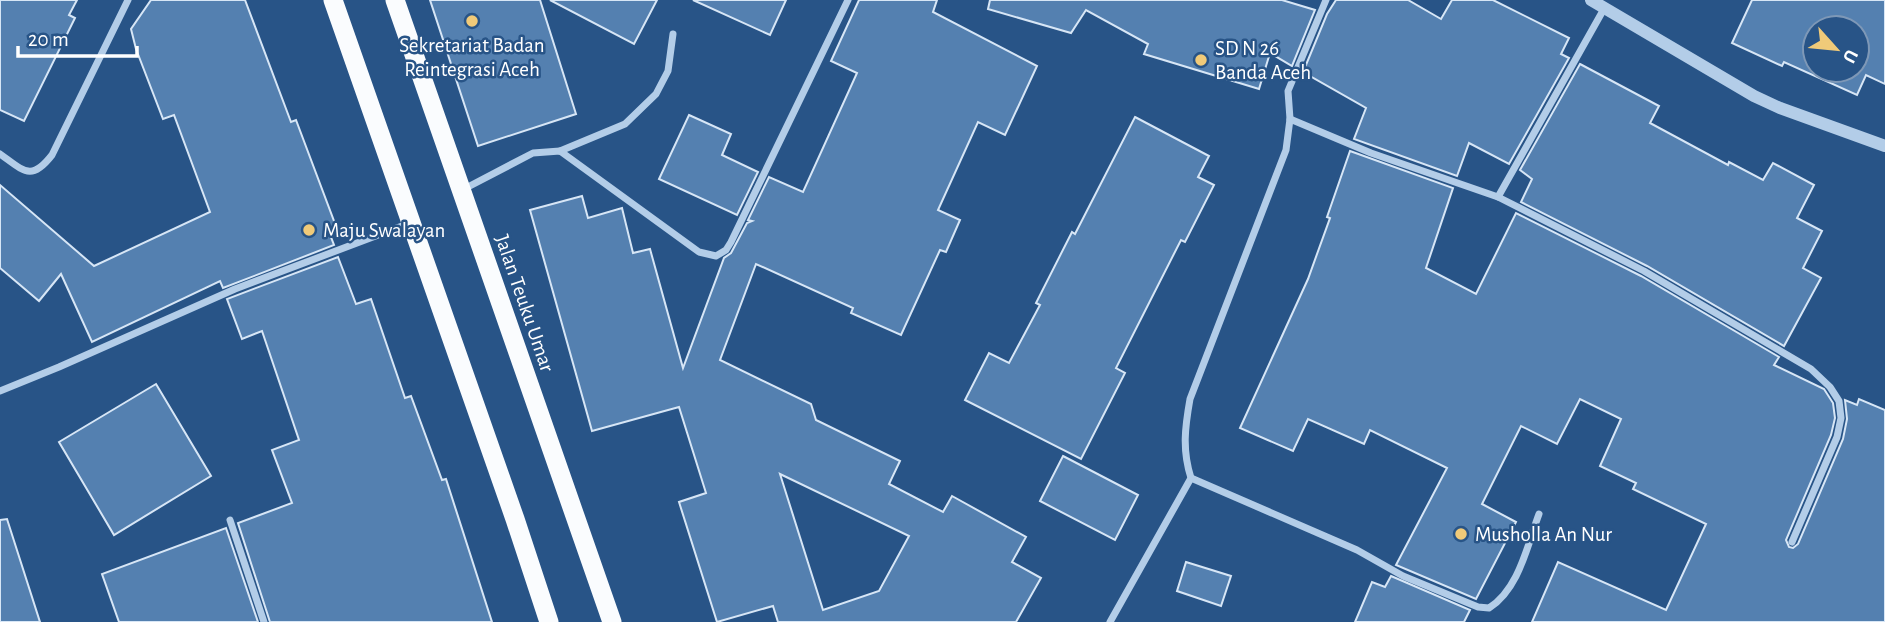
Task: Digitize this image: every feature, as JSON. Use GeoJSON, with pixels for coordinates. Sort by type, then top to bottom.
{"type":"FeatureCollection","features":[{"type":"Feature","properties":{"kind":"highway"},"geometry":{"type":"LineString","coordinates":[[333,0],[516,519],[549,622]]}},
{"type":"Feature","properties":{"kind":"highway","name":"Jalan Teuku Umar"},"geometry":{"type":"LineString","coordinates":[[395,0],[612,622]]}},
{"type":"Feature","properties":{"kind":"street"},"geometry":{"type":"LineString","coordinates":[[0,153],[21,168],[32,172],[42,169],[52,155],[128,0]]}},
{"type":"Feature","properties":{"kind":"street"},"geometry":{"type":"LineString","coordinates":[[560,152],[699,252],[716,256],[726,250],[731,242],[848,0]]}},
{"type":"Feature","properties":{"kind":"street"},"geometry":{"type":"LineString","coordinates":[[1326,0],[1288,90],[1290,119],[1286,150],[1190,399],[1183,436],[1185,463],[1191,478],[1357,550],[1403,576],[1478,607],[1489,608],[1501,601],[1512,586],[1539,514]]}},
{"type":"Feature","properties":{"kind":"street"},"geometry":{"type":"LineString","coordinates":[[1591,0],[1754,96],[1885,146]]}},
{"type":"Feature","properties":{"kind":"street"},"geometry":{"type":"LineString","coordinates":[[1498,197],[1605,8]]}},
{"type":"Feature","properties":{"kind":"street"},"geometry":{"type":"LineString","coordinates":[[461,190],[533,153],[560,152],[625,124],[656,94],[668,71],[673,34]]}},
{"type":"Feature","properties":{"kind":"street"},"geometry":{"type":"LineString","coordinates":[[1290,119],[1371,153],[1498,197],[1644,271],[1811,369],[1830,387],[1839,401],[1841,418],[1837,437],[1792,542]]}},
{"type":"Feature","properties":{"kind":"street"},"geometry":{"type":"LineString","coordinates":[[0,391],[59,368],[235,289],[411,223]]}},
{"type":"Feature","properties":{"kind":"street"},"geometry":{"type":"LineString","coordinates":[[1110,622],[1191,478]]}},
{"type":"Feature","properties":{"kind":"street"},"geometry":{"type":"LineString","coordinates":[[230,520],[264,622]]}},
{"type":"Feature","properties":{"kind":"building"},"geometry":{"type":"Polygon","coordinates":[[[0,0],[77,0],[69,15],[75,18],[24,121],[0,110],[0,0]]]}},
{"type":"Feature","properties":{"kind":"building"},"geometry":{"type":"Polygon","coordinates":[[[151,0],[245,0],[291,122],[296,120],[337,229],[329,232],[334,245],[223,288],[220,281],[92,342],[61,274],[39,301],[0,268],[0,185],[94,266],[210,212],[174,115],[163,119],[136,49],[131,29],[151,0]]]}},
{"type":"Feature","properties":{"kind":"building"},"geometry":{"type":"Polygon","coordinates":[[[430,0],[540,0],[576,114],[478,146],[430,0]]]}},
{"type":"Feature","properties":{"kind":"building"},"geometry":{"type":"Polygon","coordinates":[[[550,0],[657,0],[634,44],[550,0]]]}},
{"type":"Feature","properties":{"kind":"building"},"geometry":{"type":"Polygon","coordinates":[[[693,0],[786,0],[770,35],[693,0]]]}},
{"type":"Feature","properties":{"kind":"building"},"geometry":{"type":"Polygon","coordinates":[[[859,0],[937,0],[933,12],[1037,66],[1005,135],[978,122],[938,210],[960,220],[946,252],[940,250],[901,335],[851,313],[853,308],[756,264],[720,360],[811,404],[816,420],[900,461],[889,484],[943,512],[952,496],[1026,537],[1012,562],[1041,578],[1016,622],[778,622],[773,606],[717,622],[679,502],[706,493],[679,407],[592,431],[530,210],[582,196],[588,218],[622,208],[633,253],[650,249],[683,368],[724,258],[731,253],[747,223],[752,221],[748,220],[769,177],[803,192],[857,73],[831,61],[859,0]],[[780,474],[823,610],[879,591],[909,536],[780,474]]]}},
{"type":"Feature","properties":{"kind":"building","name":"SD N 26 Banda Aceh"},"geometry":{"type":"Polygon","coordinates":[[[990,0],[1282,0],[1315,10],[1292,66],[1270,53],[1259,89],[1144,54],[1148,44],[1086,10],[1071,33],[988,9],[990,0]]]}},
{"type":"Feature","properties":{"kind":"building"},"geometry":{"type":"Polygon","coordinates":[[[1336,0],[1408,0],[1441,19],[1452,0],[1493,0],[1569,38],[1561,54],[1569,58],[1509,164],[1469,143],[1457,176],[1354,139],[1366,108],[1303,72],[1327,14],[1336,0]]]}},
{"type":"Feature","properties":{"kind":"building"},"geometry":{"type":"Polygon","coordinates":[[[1752,0],[1885,0],[1885,84],[1871,77],[1871,14],[1801,14],[1801,70],[1784,62],[1782,66],[1732,43],[1752,0]]]}},
{"type":"Feature","properties":{"kind":"building"},"geometry":{"type":"Polygon","coordinates":[[[1580,64],[1659,106],[1650,123],[1728,165],[1729,162],[1763,180],[1773,163],[1814,185],[1797,218],[1822,231],[1803,268],[1821,278],[1784,346],[1647,266],[1521,202],[1532,179],[1520,170],[1580,64]]]}},
{"type":"Feature","properties":{"kind":"building"},"geometry":{"type":"Polygon","coordinates":[[[1833,84],[1862,84],[1857,95],[1833,84]]]}},
{"type":"Feature","properties":{"kind":"building"},"geometry":{"type":"Polygon","coordinates":[[[689,115],[731,134],[722,155],[758,172],[737,215],[659,179],[689,115]]]}},
{"type":"Feature","properties":{"kind":"building"},"geometry":{"type":"Polygon","coordinates":[[[1135,117],[1209,156],[1198,177],[1214,185],[1185,242],[1181,240],[1116,368],[1125,373],[1081,459],[965,400],[989,353],[1009,363],[1040,305],[1036,303],[1072,232],[1075,234],[1135,117]]]}},
{"type":"Feature","properties":{"kind":"building"},"geometry":{"type":"Polygon","coordinates":[[[1350,151],[1453,188],[1426,268],[1476,294],[1516,213],[1641,276],[1779,357],[1774,365],[1824,389],[1833,403],[1835,418],[1831,435],[1786,540],[1789,547],[1793,548],[1798,544],[1843,439],[1847,419],[1845,400],[1857,405],[1859,399],[1885,410],[1885,622],[1532,622],[1558,562],[1666,610],[1706,524],[1633,489],[1636,483],[1600,466],[1621,419],[1580,399],[1557,444],[1521,426],[1482,504],[1516,522],[1476,599],[1396,565],[1447,468],[1370,430],[1364,444],[1308,419],[1293,451],[1240,428],[1308,279],[1350,151]]]}},
{"type":"Feature","properties":{"kind":"building"},"geometry":{"type":"Polygon","coordinates":[[[338,257],[356,304],[371,299],[405,398],[411,396],[442,480],[446,479],[492,622],[270,622],[238,523],[292,503],[272,450],[299,440],[262,331],[242,339],[227,299],[338,257]]]}},
{"type":"Feature","properties":{"kind":"building"},"geometry":{"type":"Polygon","coordinates":[[[156,384],[211,476],[114,535],[59,442],[156,384]]]}},
{"type":"Feature","properties":{"kind":"building"},"geometry":{"type":"Polygon","coordinates":[[[1063,456],[1138,495],[1115,540],[1040,501],[1063,456]]]}},
{"type":"Feature","properties":{"kind":"building"},"geometry":{"type":"Polygon","coordinates":[[[7,519],[40,622],[0,622],[0,520],[7,519]]]}},
{"type":"Feature","properties":{"kind":"building"},"geometry":{"type":"Polygon","coordinates":[[[226,528],[258,622],[119,622],[102,574],[226,528]]]}},
{"type":"Feature","properties":{"kind":"building"},"geometry":{"type":"Polygon","coordinates":[[[1186,562],[1231,576],[1221,606],[1177,591],[1186,562]]]}},
{"type":"Feature","properties":{"kind":"building"},"geometry":{"type":"Polygon","coordinates":[[[1391,576],[1470,610],[1464,622],[1355,622],[1372,582],[1385,587],[1391,576]]]}},
{"type":"Feature","properties":{"kind":"place","name":"Sekretariat Badan Reintegrasi Aceh"},"geometry":{"type":"Point","coordinates":[472,21]}},
{"type":"Feature","properties":{"kind":"place","name":"SD N 26 Banda Aceh"},"geometry":{"type":"Point","coordinates":[1201,60]}},
{"type":"Feature","properties":{"kind":"place","name":"Maju Swalayan"},"geometry":{"type":"Point","coordinates":[309,230]}},
{"type":"Feature","properties":{"kind":"place","name":"Musholla An Nur"},"geometry":{"type":"Point","coordinates":[1461,534]}}]}
